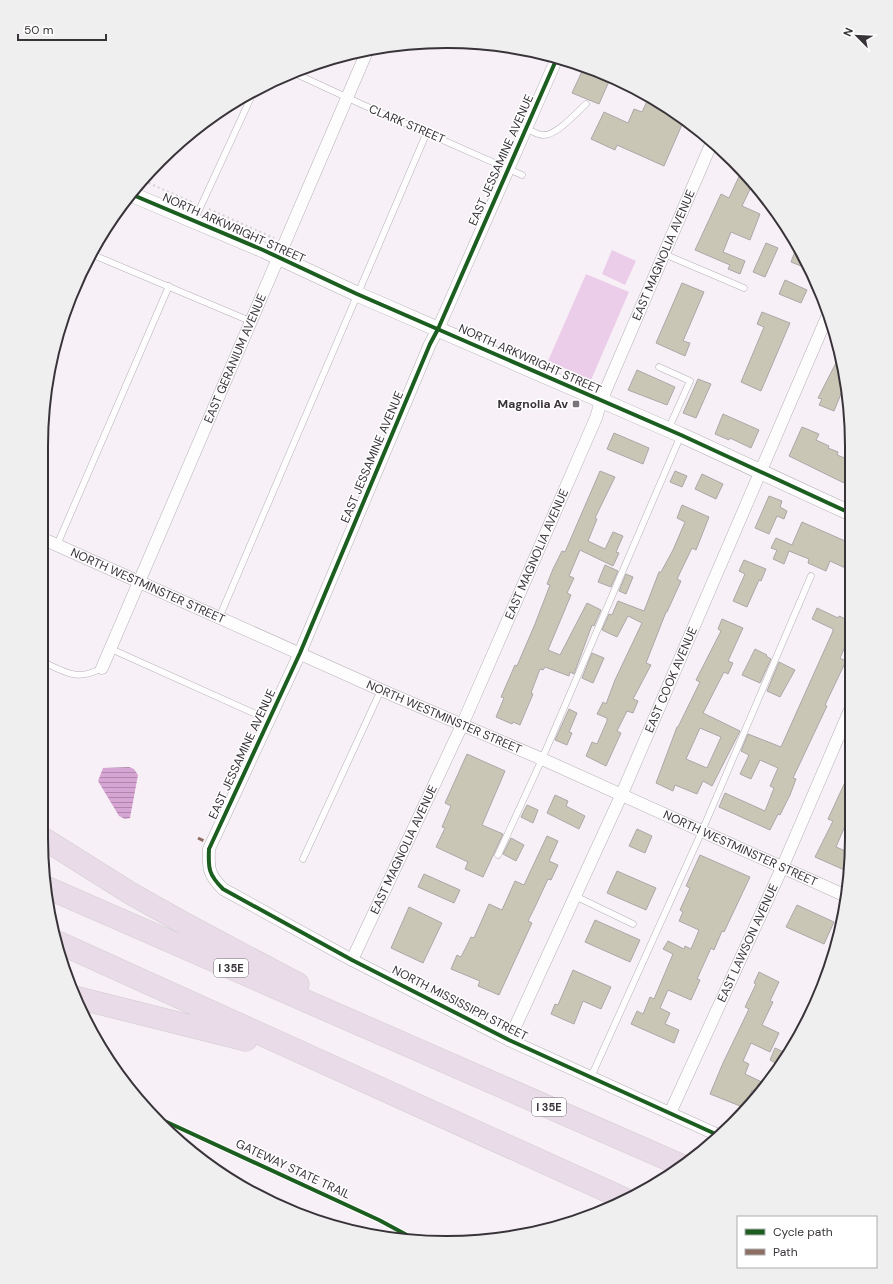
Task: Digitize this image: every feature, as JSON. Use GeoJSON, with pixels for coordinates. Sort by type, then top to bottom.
{"type":"FeatureCollection","features":[{"type":"Feature","properties":{"kind":"highway"},"geometry":{"type":"LineString","coordinates":[[48,841],[130,893],[187,925],[256,960],[415,1048]]}},
{"type":"Feature","properties":{"kind":"highway","name":"I 35E"},"geometry":{"type":"LineString","coordinates":[[51,889],[676,1163]]}},
{"type":"Feature","properties":{"kind":"highway"},"geometry":{"type":"LineString","coordinates":[[63,945],[620,1196]]}},
{"type":"Feature","properties":{"kind":"highway"},"geometry":{"type":"LineString","coordinates":[[82,999],[214,1030],[322,1062]]}},
{"type":"Feature","properties":{"kind":"street","name":"EAST GERANIUM AVENUE"},"geometry":{"type":"LineString","coordinates":[[102,668],[277,257],[364,57]]}},
{"type":"Feature","properties":{"kind":"street","name":"EAST JESSAMINE AVENUE"},"geometry":{"type":"LineString","coordinates":[[208,864],[209,849],[300,653],[430,344],[438,329],[554,63]]}},
{"type":"Feature","properties":{"kind":"street","name":"EAST MAGNOLIA AVENUE"},"geometry":{"type":"LineString","coordinates":[[352,960],[463,723],[596,418],[601,401],[710,148]]}},
{"type":"Feature","properties":{"kind":"street","name":"NORTH ARKWRIGHT STREET"},"geometry":{"type":"LineString","coordinates":[[136,196],[674,432],[845,511]]}},
{"type":"Feature","properties":{"kind":"street","name":"EAST COOK AVENUE"},"geometry":{"type":"LineString","coordinates":[[510,1040],[621,796],[825,322]]}},
{"type":"Feature","properties":{"kind":"street","name":"NORTH WESTMINSTER STREET"},"geometry":{"type":"LineString","coordinates":[[48,541],[381,690],[463,723],[621,796],[841,894]]}},
{"type":"Feature","properties":{"kind":"street","name":"EAST LAWSON AVENUE"},"geometry":{"type":"LineString","coordinates":[[670,1113],[782,868],[845,721]]}},
{"type":"Feature","properties":{"kind":"street","name":"NORTH MISSISSIPPI STREET"},"geometry":{"type":"LineString","coordinates":[[208,864],[212,878],[223,888],[352,960],[510,1040],[713,1133]]}},
{"type":"Feature","properties":{"kind":"lane","name":"CLARK STREET"},"geometry":{"type":"LineString","coordinates":[[300,76],[522,175]]}},
{"type":"Feature","properties":{"kind":"lane"},"geometry":{"type":"LineString","coordinates":[[194,221],[249,100]]}},
{"type":"Feature","properties":{"kind":"lane"},"geometry":{"type":"LineString","coordinates":[[525,128],[540,134],[549,134],[559,128],[586,104]]}},
{"type":"Feature","properties":{"kind":"lane"},"geometry":{"type":"LineString","coordinates":[[219,618],[427,132]]}},
{"type":"Feature","properties":{"kind":"lane"},"geometry":{"type":"LineString","coordinates":[[664,254],[744,288]]}},
{"type":"Feature","properties":{"kind":"lane"},"geometry":{"type":"LineString","coordinates":[[96,256],[250,321]]}},
{"type":"Feature","properties":{"kind":"lane"},"geometry":{"type":"LineString","coordinates":[[57,545],[169,286]]}},
{"type":"Feature","properties":{"kind":"lane"},"geometry":{"type":"LineString","coordinates":[[498,855],[542,759],[674,432],[690,381],[659,367]]}},
{"type":"Feature","properties":{"kind":"lane"},"geometry":{"type":"LineString","coordinates":[[591,1077],[702,831],[811,576]]}},
{"type":"Feature","properties":{"kind":"lane"},"geometry":{"type":"LineString","coordinates":[[111,649],[269,720]]}},
{"type":"Feature","properties":{"kind":"lane"},"geometry":{"type":"LineString","coordinates":[[48,665],[78,676],[86,676],[102,668]]}},
{"type":"Feature","properties":{"kind":"lane"},"geometry":{"type":"LineString","coordinates":[[303,858],[381,690]]}},
{"type":"Feature","properties":{"kind":"lane"},"geometry":{"type":"LineString","coordinates":[[575,896],[633,924]]}},
{"type":"Feature","properties":{"kind":"shaded area"},"geometry":{"type":"Polygon","coordinates":[[[612,250],[636,261],[625,285],[602,274],[612,250]]]}},
{"type":"Feature","properties":{"kind":"shaded area"},"geometry":{"type":"Polygon","coordinates":[[[586,274],[629,292],[591,380],[548,361],[586,274]]]}},
{"type":"Feature","properties":{"kind":"shaded area"},"geometry":{"type":"Polygon","coordinates":[[[129,767],[134,769],[138,775],[130,818],[125,819],[119,816],[98,781],[103,768],[129,767]]]}},
{"type":"Feature","properties":{"kind":"building"},"geometry":{"type":"Polygon","coordinates":[[[582,72],[609,82],[599,104],[572,93],[582,72]]]}},
{"type":"Feature","properties":{"kind":"building"},"geometry":{"type":"Polygon","coordinates":[[[647,102],[682,125],[664,166],[617,145],[615,150],[591,139],[604,112],[628,123],[634,109],[642,112],[647,102]]]}},
{"type":"Feature","properties":{"kind":"building"},"geometry":{"type":"Polygon","coordinates":[[[739,177],[750,189],[742,206],[760,214],[750,240],[731,232],[723,252],[745,261],[740,274],[728,269],[730,265],[695,250],[721,194],[729,198],[739,177]]]}},
{"type":"Feature","properties":{"kind":"building"},"geometry":{"type":"Polygon","coordinates":[[[766,243],[778,248],[765,277],[753,272],[766,243]]]}},
{"type":"Feature","properties":{"kind":"building"},"geometry":{"type":"Polygon","coordinates":[[[795,252],[802,266],[791,262],[795,252]]]}},
{"type":"Feature","properties":{"kind":"building"},"geometry":{"type":"Polygon","coordinates":[[[785,280],[807,290],[801,303],[779,294],[785,280]]]}},
{"type":"Feature","properties":{"kind":"building"},"geometry":{"type":"Polygon","coordinates":[[[682,283],[704,292],[683,341],[690,343],[685,356],[656,343],[682,283]]]}},
{"type":"Feature","properties":{"kind":"building"},"geometry":{"type":"Polygon","coordinates":[[[762,312],[790,323],[761,391],[741,382],[764,327],[757,324],[762,312]]]}},
{"type":"Feature","properties":{"kind":"building"},"geometry":{"type":"Polygon","coordinates":[[[836,363],[842,392],[834,411],[819,405],[822,399],[818,398],[836,363]]]}},
{"type":"Feature","properties":{"kind":"building"},"geometry":{"type":"Polygon","coordinates":[[[637,370],[675,387],[667,405],[628,390],[637,370]]]}},
{"type":"Feature","properties":{"kind":"building"},"geometry":{"type":"Polygon","coordinates":[[[698,379],[711,384],[696,418],[683,413],[698,379]]]}},
{"type":"Feature","properties":{"kind":"building"},"geometry":{"type":"Polygon","coordinates":[[[723,414],[759,430],[751,448],[730,438],[729,440],[715,434],[723,414]]]}},
{"type":"Feature","properties":{"kind":"building"},"geometry":{"type":"Polygon","coordinates":[[[802,427],[819,434],[816,440],[829,446],[828,448],[838,452],[837,455],[845,458],[845,481],[844,483],[789,456],[802,427]]]}},
{"type":"Feature","properties":{"kind":"building"},"geometry":{"type":"Polygon","coordinates":[[[614,433],[649,448],[643,464],[607,449],[614,433]]]}},
{"type":"Feature","properties":{"kind":"building"},"geometry":{"type":"Polygon","coordinates":[[[600,471],[615,477],[595,518],[597,519],[588,541],[605,549],[613,532],[623,536],[616,552],[619,553],[613,566],[580,550],[569,576],[574,578],[567,593],[571,595],[548,650],[560,655],[587,603],[601,610],[594,626],[592,625],[574,674],[570,672],[569,676],[545,667],[543,670],[540,669],[531,693],[533,694],[520,725],[513,722],[512,724],[496,717],[504,698],[501,697],[515,665],[517,666],[535,624],[550,585],[547,584],[553,569],[562,551],[565,552],[600,471]]]}},
{"type":"Feature","properties":{"kind":"building"},"geometry":{"type":"Polygon","coordinates":[[[675,471],[687,476],[682,487],[670,482],[675,471]]]}},
{"type":"Feature","properties":{"kind":"building"},"geometry":{"type":"Polygon","coordinates":[[[702,474],[723,484],[716,499],[695,489],[702,474]]]}},
{"type":"Feature","properties":{"kind":"building"},"geometry":{"type":"Polygon","coordinates":[[[769,496],[782,501],[780,507],[787,511],[784,519],[777,516],[769,534],[755,528],[769,496]]]}},
{"type":"Feature","properties":{"kind":"building"},"geometry":{"type":"Polygon","coordinates":[[[682,505],[709,517],[696,550],[692,548],[677,579],[681,581],[666,612],[646,663],[651,665],[633,699],[638,701],[633,713],[627,711],[617,731],[621,733],[606,766],[586,756],[592,742],[597,744],[607,721],[607,718],[597,714],[603,702],[606,704],[615,680],[642,623],[628,616],[617,637],[602,630],[609,614],[612,615],[618,601],[644,611],[659,572],[661,572],[673,550],[685,522],[677,518],[682,505]]]}},
{"type":"Feature","properties":{"kind":"building"},"geometry":{"type":"Polygon","coordinates":[[[802,522],[845,541],[845,568],[830,561],[826,571],[808,563],[809,559],[789,551],[784,564],[773,559],[777,550],[771,548],[776,538],[792,545],[802,522]]]}},
{"type":"Feature","properties":{"kind":"building"},"geometry":{"type":"Polygon","coordinates":[[[744,560],[766,569],[761,581],[759,580],[747,607],[733,601],[745,574],[739,571],[744,560]]]}},
{"type":"Feature","properties":{"kind":"building"},"geometry":{"type":"Polygon","coordinates":[[[605,565],[618,571],[611,587],[598,582],[605,565]]]}},
{"type":"Feature","properties":{"kind":"building"},"geometry":{"type":"Polygon","coordinates":[[[626,574],[633,577],[626,594],[619,591],[626,574]]]}},
{"type":"Feature","properties":{"kind":"building"},"geometry":{"type":"Polygon","coordinates":[[[817,608],[838,618],[839,616],[845,619],[845,647],[840,658],[845,660],[845,663],[825,705],[827,706],[793,778],[796,779],[790,795],[780,815],[778,814],[770,830],[719,807],[725,793],[765,811],[774,788],[770,786],[778,768],[760,760],[751,779],[740,774],[749,755],[741,751],[748,734],[781,747],[833,631],[833,629],[812,619],[817,608]]]}},
{"type":"Feature","properties":{"kind":"building"},"geometry":{"type":"Polygon","coordinates":[[[722,619],[743,628],[728,661],[733,663],[728,674],[724,672],[703,713],[740,731],[712,786],[703,781],[697,794],[675,785],[673,791],[656,783],[677,727],[700,682],[696,680],[721,631],[718,629],[722,619]],[[700,728],[686,759],[707,768],[721,737],[700,728]]]}},
{"type":"Feature","properties":{"kind":"building"},"geometry":{"type":"Polygon","coordinates":[[[755,649],[767,655],[766,656],[771,659],[760,683],[742,675],[755,649]]]}},
{"type":"Feature","properties":{"kind":"building"},"geometry":{"type":"Polygon","coordinates":[[[592,653],[604,658],[593,683],[582,678],[592,653]]]}},
{"type":"Feature","properties":{"kind":"building"},"geometry":{"type":"Polygon","coordinates":[[[779,662],[795,670],[780,697],[767,691],[779,662]]]}},
{"type":"Feature","properties":{"kind":"building"},"geometry":{"type":"Polygon","coordinates":[[[569,709],[577,713],[569,732],[572,733],[567,745],[555,740],[569,709]]]}},
{"type":"Feature","properties":{"kind":"building"},"geometry":{"type":"Polygon","coordinates":[[[467,754],[505,771],[482,825],[503,834],[483,877],[465,869],[468,862],[436,847],[445,828],[442,827],[451,806],[445,803],[467,754]]]}},
{"type":"Feature","properties":{"kind":"building"},"geometry":{"type":"Polygon","coordinates":[[[845,782],[845,826],[836,847],[845,851],[844,870],[815,857],[833,821],[828,819],[845,782]]]}},
{"type":"Feature","properties":{"kind":"building"},"geometry":{"type":"Polygon","coordinates":[[[555,795],[568,801],[566,806],[585,816],[579,829],[547,813],[555,795]]]}},
{"type":"Feature","properties":{"kind":"building"},"geometry":{"type":"Polygon","coordinates":[[[527,805],[538,810],[533,823],[521,817],[527,805]]]}},
{"type":"Feature","properties":{"kind":"building"},"geometry":{"type":"Polygon","coordinates":[[[637,829],[652,836],[645,853],[629,846],[637,829]]]}},
{"type":"Feature","properties":{"kind":"building"},"geometry":{"type":"Polygon","coordinates":[[[547,836],[558,841],[549,861],[558,865],[551,880],[548,879],[528,921],[532,923],[499,995],[478,986],[480,981],[451,969],[457,955],[461,957],[471,937],[474,938],[489,904],[502,910],[515,881],[524,885],[547,836]]]}},
{"type":"Feature","properties":{"kind":"building"},"geometry":{"type":"Polygon","coordinates":[[[511,838],[524,845],[516,861],[503,854],[511,838]]]}},
{"type":"Feature","properties":{"kind":"building"},"geometry":{"type":"Polygon","coordinates":[[[700,855],[750,877],[724,932],[722,931],[714,950],[711,948],[697,979],[700,980],[691,1000],[668,990],[660,1008],[670,1013],[665,1024],[679,1030],[674,1043],[631,1024],[637,1011],[643,1014],[650,997],[654,999],[673,954],[663,949],[668,941],[684,949],[685,946],[691,949],[699,930],[679,921],[683,912],[680,910],[690,888],[686,886],[700,855]]]}},
{"type":"Feature","properties":{"kind":"building"},"geometry":{"type":"Polygon","coordinates":[[[617,871],[656,888],[646,910],[607,893],[617,871]]]}},
{"type":"Feature","properties":{"kind":"building"},"geometry":{"type":"Polygon","coordinates":[[[424,874],[460,890],[454,903],[418,887],[424,874]]]}},
{"type":"Feature","properties":{"kind":"building"},"geometry":{"type":"Polygon","coordinates":[[[797,905],[834,922],[824,944],[786,927],[797,905]]]}},
{"type":"Feature","properties":{"kind":"building"},"geometry":{"type":"Polygon","coordinates":[[[409,907],[442,923],[423,963],[391,948],[409,907]]]}},
{"type":"Feature","properties":{"kind":"building"},"geometry":{"type":"Polygon","coordinates":[[[595,920],[640,940],[630,962],[585,942],[595,920]]]}},
{"type":"Feature","properties":{"kind":"building"},"geometry":{"type":"Polygon","coordinates":[[[573,970],[611,987],[601,1009],[583,1001],[574,1024],[551,1014],[555,1004],[558,1005],[573,970]]]}},
{"type":"Feature","properties":{"kind":"building"},"geometry":{"type":"Polygon","coordinates":[[[759,972],[779,982],[770,1001],[773,1002],[762,1025],[779,1033],[770,1052],[751,1043],[743,1061],[749,1064],[745,1074],[761,1082],[754,1091],[752,1090],[750,1095],[740,1106],[710,1094],[749,1009],[745,1007],[756,984],[754,983],[759,972]]]}},
{"type":"Feature","properties":{"kind":"building"},"geometry":{"type":"Polygon","coordinates":[[[775,1048],[783,1052],[775,1063],[770,1060],[775,1048]]]}},
{"type":"Feature","properties":{"kind":"marked path"},"geometry":{"type":"LineString","coordinates":[[198,838],[204,841]]}},
{"type":"Feature","properties":{"kind":"cycle path"},"geometry":{"type":"LineString","coordinates":[[555,63],[438,329],[430,344],[300,653],[209,849],[209,867],[215,880],[223,889],[352,960],[509,1040],[713,1133]]}},
{"type":"Feature","properties":{"kind":"cycle path"},"geometry":{"type":"LineString","coordinates":[[136,196],[263,250],[357,294],[681,435],[845,511]]}},
{"type":"Feature","properties":{"kind":"cycle path","name":"GATEWAY STATE TRAIL"},"geometry":{"type":"LineString","coordinates":[[170,1123],[379,1220],[405,1234]]}},
{"type":"Feature","properties":{"kind":"place","name":"Magnolia Av"},"geometry":{"type":"Point","coordinates":[576,404]}}]}
